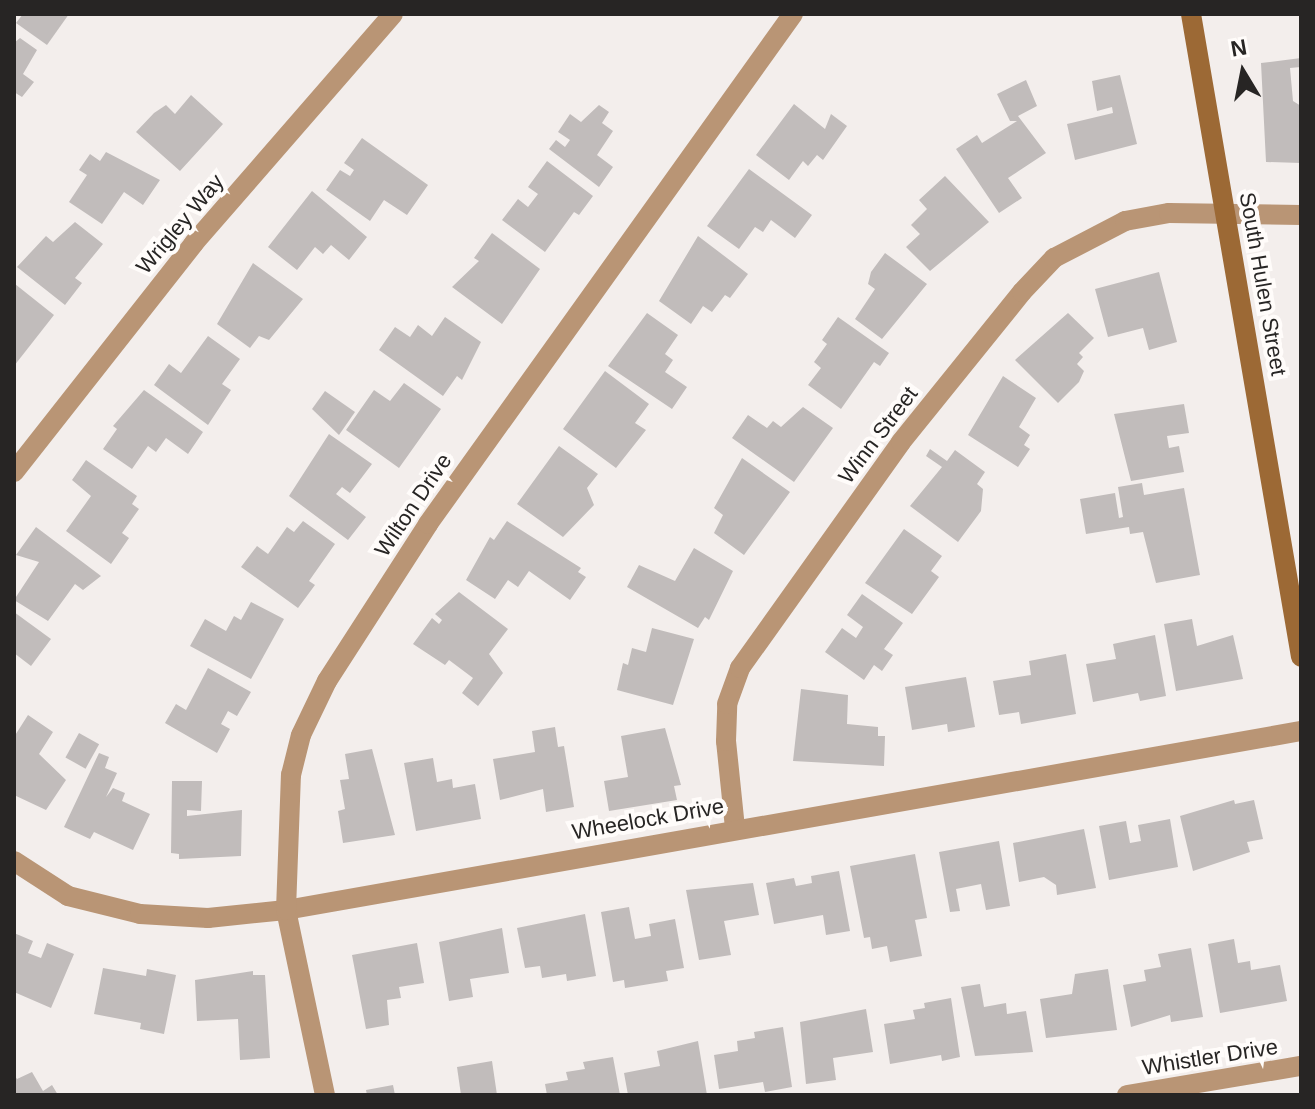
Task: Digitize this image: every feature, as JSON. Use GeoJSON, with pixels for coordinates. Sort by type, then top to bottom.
{"type":"FeatureCollection","features":[{"type":"Feature","properties":{"kind":"main road","name":"South Hulen Street"},"geometry":{"type":"LineString","coordinates":[[1191,14],[1301,657]]}},
{"type":"Feature","properties":{"kind":"street","name":"Wrigley Way"},"geometry":{"type":"LineString","coordinates":[[14,472],[194,243],[393,14]]}},
{"type":"Feature","properties":{"kind":"street","name":"Wilton Drive"},"geometry":{"type":"LineString","coordinates":[[325,1095],[286,910],[291,775],[301,735],[327,681],[428,524],[793,14]]}},
{"type":"Feature","properties":{"kind":"street","name":"Winn Street"},"geometry":{"type":"LineString","coordinates":[[735,828],[726,741],[727,704],[740,668],[901,442],[1054,258],[1125,221],[1169,213],[1301,215]]}},
{"type":"Feature","properties":{"kind":"street","name":"Wheelock Drive"},"geometry":{"type":"LineString","coordinates":[[14,861],[68,896],[140,914],[208,918],[286,910],[735,828],[1301,731]]}},
{"type":"Feature","properties":{"kind":"street","name":"Whistler Drive"},"geometry":{"type":"LineString","coordinates":[[1127,1095],[1301,1066]]}},
{"type":"Feature","properties":{"kind":"building"},"geometry":{"type":"Polygon","coordinates":[[[23,14],[69,14],[47,45],[16,23],[23,14]]]}},
{"type":"Feature","properties":{"kind":"building"},"geometry":{"type":"Polygon","coordinates":[[[20,38],[37,50],[23,74],[34,82],[22,97],[14,92],[14,43],[20,38]]]}},
{"type":"Feature","properties":{"kind":"building"},"geometry":{"type":"Polygon","coordinates":[[[1301,58],[1301,67],[1290,68],[1293,101],[1301,106],[1301,163],[1266,162],[1261,63],[1301,58]]]}},
{"type":"Feature","properties":{"kind":"building"},"geometry":{"type":"Polygon","coordinates":[[[1120,75],[1137,144],[1075,160],[1067,124],[1113,113],[1112,107],[1097,111],[1092,81],[1120,75]]]}},
{"type":"Feature","properties":{"kind":"building"},"geometry":{"type":"Polygon","coordinates":[[[1026,80],[1037,106],[1018,116],[1046,153],[1008,178],[1022,198],[999,213],[956,149],[977,135],[982,143],[1017,121],[1010,121],[997,94],[1026,80]]]}},
{"type":"Feature","properties":{"kind":"building"},"geometry":{"type":"Polygon","coordinates":[[[191,95],[223,124],[180,171],[136,132],[166,105],[175,114],[191,95]]]}},
{"type":"Feature","properties":{"kind":"building"},"geometry":{"type":"Polygon","coordinates":[[[794,104],[825,129],[831,114],[847,126],[823,160],[817,155],[808,166],[803,161],[789,180],[756,155],[794,104]]]}},
{"type":"Feature","properties":{"kind":"building"},"geometry":{"type":"Polygon","coordinates":[[[599,105],[609,112],[602,123],[613,131],[597,155],[613,167],[599,187],[549,149],[556,140],[565,147],[570,140],[558,132],[570,114],[581,122],[599,105]]]}},
{"type":"Feature","properties":{"kind":"building"},"geometry":{"type":"Polygon","coordinates":[[[362,138],[428,185],[407,215],[384,200],[370,221],[326,190],[340,170],[350,176],[354,170],[344,163],[362,138]]]}},
{"type":"Feature","properties":{"kind":"building"},"geometry":{"type":"Polygon","coordinates":[[[106,152],[160,180],[143,205],[124,192],[102,224],[69,202],[87,175],[79,170],[90,154],[100,161],[106,152]]]}},
{"type":"Feature","properties":{"kind":"building"},"geometry":{"type":"Polygon","coordinates":[[[547,161],[593,196],[579,215],[574,212],[545,252],[502,220],[518,199],[528,207],[538,194],[528,187],[547,161]]]}},
{"type":"Feature","properties":{"kind":"building"},"geometry":{"type":"Polygon","coordinates":[[[749,169],[812,215],[795,238],[771,220],[763,232],[755,227],[739,249],[707,226],[749,169]]]}},
{"type":"Feature","properties":{"kind":"building"},"geometry":{"type":"Polygon","coordinates":[[[945,176],[989,222],[930,271],[906,247],[920,234],[911,225],[927,209],[919,200],[945,176]]]}},
{"type":"Feature","properties":{"kind":"building"},"geometry":{"type":"Polygon","coordinates":[[[312,191],[367,237],[349,260],[331,245],[323,254],[315,247],[297,270],[268,247],[312,191]]]}},
{"type":"Feature","properties":{"kind":"building"},"geometry":{"type":"Polygon","coordinates":[[[75,222],[103,244],[75,278],[82,283],[65,305],[17,267],[46,236],[53,242],[75,222]]]}},
{"type":"Feature","properties":{"kind":"building"},"geometry":{"type":"Polygon","coordinates":[[[492,233],[540,269],[502,324],[452,287],[479,261],[474,258],[492,233]]]}},
{"type":"Feature","properties":{"kind":"building"},"geometry":{"type":"Polygon","coordinates":[[[698,236],[748,274],[730,298],[725,295],[712,312],[703,306],[691,324],[659,301],[698,236]]]}},
{"type":"Feature","properties":{"kind":"building"},"geometry":{"type":"Polygon","coordinates":[[[885,253],[927,284],[882,339],[855,319],[875,289],[868,284],[871,272],[885,253]]]}},
{"type":"Feature","properties":{"kind":"building"},"geometry":{"type":"Polygon","coordinates":[[[253,263],[303,299],[269,340],[259,336],[250,348],[217,324],[253,263]]]}},
{"type":"Feature","properties":{"kind":"building"},"geometry":{"type":"Polygon","coordinates":[[[1159,272],[1177,342],[1149,350],[1143,328],[1108,337],[1095,289],[1159,272]]]}},
{"type":"Feature","properties":{"kind":"building"},"geometry":{"type":"Polygon","coordinates":[[[14,286],[54,315],[14,366],[14,286]]]}},
{"type":"Feature","properties":{"kind":"building"},"geometry":{"type":"Polygon","coordinates":[[[647,313],[678,335],[665,354],[673,360],[665,372],[687,387],[672,409],[608,366],[647,313]]]}},
{"type":"Feature","properties":{"kind":"building"},"geometry":{"type":"Polygon","coordinates":[[[1068,313],[1094,338],[1079,353],[1083,357],[1077,364],[1084,371],[1079,382],[1058,403],[1015,360],[1068,313]]]}},
{"type":"Feature","properties":{"kind":"building"},"geometry":{"type":"Polygon","coordinates":[[[445,317],[481,342],[462,380],[457,376],[443,396],[379,350],[395,327],[410,337],[418,325],[432,336],[445,317]]]}},
{"type":"Feature","properties":{"kind":"building"},"geometry":{"type":"Polygon","coordinates":[[[838,317],[889,353],[880,366],[874,362],[841,409],[808,385],[821,368],[814,362],[827,344],[822,340],[838,317]]]}},
{"type":"Feature","properties":{"kind":"building"},"geometry":{"type":"Polygon","coordinates":[[[208,336],[240,359],[222,384],[231,390],[208,425],[154,385],[169,364],[181,373],[208,336]]]}},
{"type":"Feature","properties":{"kind":"building"},"geometry":{"type":"Polygon","coordinates":[[[605,371],[649,404],[635,423],[646,430],[616,468],[563,429],[605,371]]]}},
{"type":"Feature","properties":{"kind":"building"},"geometry":{"type":"Polygon","coordinates":[[[1003,376],[1036,398],[1019,427],[1030,435],[1024,445],[1030,449],[1018,467],[968,435],[1003,376]]]}},
{"type":"Feature","properties":{"kind":"building"},"geometry":{"type":"Polygon","coordinates":[[[404,383],[441,409],[399,468],[346,430],[374,390],[390,401],[404,383]]]}},
{"type":"Feature","properties":{"kind":"building"},"geometry":{"type":"Polygon","coordinates":[[[144,390],[203,432],[188,454],[166,438],[156,452],[148,446],[132,469],[103,449],[117,429],[113,426],[144,390]]]}},
{"type":"Feature","properties":{"kind":"building"},"geometry":{"type":"Polygon","coordinates":[[[325,391],[355,412],[339,435],[312,409],[325,391]]]}},
{"type":"Feature","properties":{"kind":"building"},"geometry":{"type":"Polygon","coordinates":[[[1184,404],[1189,433],[1167,436],[1169,448],[1179,446],[1184,472],[1131,481],[1114,414],[1184,404]]]}},
{"type":"Feature","properties":{"kind":"building"},"geometry":{"type":"Polygon","coordinates":[[[803,407],[833,428],[794,482],[732,438],[748,415],[767,428],[773,421],[781,427],[803,407]]]}},
{"type":"Feature","properties":{"kind":"building"},"geometry":{"type":"Polygon","coordinates":[[[329,434],[372,464],[350,493],[342,487],[336,494],[366,517],[348,540],[289,496],[329,434]]]}},
{"type":"Feature","properties":{"kind":"building"},"geometry":{"type":"Polygon","coordinates":[[[559,446],[598,474],[587,488],[594,505],[563,537],[517,504],[559,446]]]}},
{"type":"Feature","properties":{"kind":"building"},"geometry":{"type":"Polygon","coordinates":[[[930,449],[947,461],[955,450],[985,472],[977,484],[983,489],[981,511],[958,542],[910,506],[942,467],[926,456],[930,449]]]}},
{"type":"Feature","properties":{"kind":"building"},"geometry":{"type":"Polygon","coordinates":[[[742,458],[790,492],[744,555],[714,533],[723,515],[714,508],[742,458]]]}},
{"type":"Feature","properties":{"kind":"building"},"geometry":{"type":"Polygon","coordinates":[[[86,460],[137,496],[132,504],[139,509],[122,533],[129,538],[111,564],[66,531],[91,496],[72,480],[86,460]]]}},
{"type":"Feature","properties":{"kind":"building"},"geometry":{"type":"Polygon","coordinates":[[[1142,483],[1144,495],[1184,488],[1200,575],[1156,583],[1143,532],[1130,534],[1129,527],[1086,534],[1080,499],[1115,493],[1119,518],[1123,517],[1118,487],[1142,483]]]}},
{"type":"Feature","properties":{"kind":"building"},"geometry":{"type":"Polygon","coordinates":[[[303,521],[335,544],[309,581],[315,585],[298,608],[241,567],[257,546],[268,554],[287,527],[294,532],[303,521]]]}},
{"type":"Feature","properties":{"kind":"building"},"geometry":{"type":"Polygon","coordinates":[[[507,521],[581,568],[578,572],[586,577],[570,600],[529,571],[518,587],[508,580],[495,599],[466,580],[490,537],[494,540],[507,521]]]}},
{"type":"Feature","properties":{"kind":"building"},"geometry":{"type":"Polygon","coordinates":[[[36,527],[101,576],[83,590],[75,584],[48,621],[14,600],[39,562],[16,555],[36,527]]]}},
{"type":"Feature","properties":{"kind":"building"},"geometry":{"type":"Polygon","coordinates":[[[904,529],[942,556],[931,571],[939,577],[912,614],[865,583],[904,529]]]}},
{"type":"Feature","properties":{"kind":"building"},"geometry":{"type":"Polygon","coordinates":[[[694,548],[733,571],[709,620],[705,617],[698,628],[627,587],[639,565],[675,581],[694,548]]]}},
{"type":"Feature","properties":{"kind":"building"},"geometry":{"type":"Polygon","coordinates":[[[459,592],[508,629],[489,654],[503,673],[478,706],[462,693],[473,678],[449,660],[445,665],[413,644],[432,618],[439,624],[442,620],[435,614],[459,592]]]}},
{"type":"Feature","properties":{"kind":"building"},"geometry":{"type":"Polygon","coordinates":[[[862,594],[903,623],[884,649],[893,655],[882,671],[874,665],[864,680],[825,652],[842,628],[856,638],[863,627],[847,615],[862,594]]]}},
{"type":"Feature","properties":{"kind":"building"},"geometry":{"type":"Polygon","coordinates":[[[251,602],[284,619],[251,679],[190,646],[205,619],[226,631],[234,616],[241,620],[251,602]]]}},
{"type":"Feature","properties":{"kind":"building"},"geometry":{"type":"Polygon","coordinates":[[[14,612],[51,639],[31,666],[14,653],[14,612]]]}},
{"type":"Feature","properties":{"kind":"building"},"geometry":{"type":"Polygon","coordinates":[[[1192,619],[1197,646],[1233,635],[1243,679],[1176,691],[1164,624],[1192,619]]]}},
{"type":"Feature","properties":{"kind":"building"},"geometry":{"type":"Polygon","coordinates":[[[652,628],[694,639],[673,705],[617,690],[623,663],[628,665],[632,648],[646,652],[652,628]]]}},
{"type":"Feature","properties":{"kind":"building"},"geometry":{"type":"Polygon","coordinates":[[[1155,635],[1166,696],[1140,701],[1138,693],[1093,702],[1086,664],[1116,659],[1113,644],[1155,635]]]}},
{"type":"Feature","properties":{"kind":"building"},"geometry":{"type":"Polygon","coordinates":[[[1066,654],[1076,714],[1021,724],[1019,712],[999,715],[993,681],[1031,675],[1029,661],[1066,654]]]}},
{"type":"Feature","properties":{"kind":"building"},"geometry":{"type":"Polygon","coordinates":[[[208,668],[251,692],[237,716],[228,711],[221,724],[230,729],[217,753],[165,723],[176,704],[186,710],[208,668]]]}},
{"type":"Feature","properties":{"kind":"building"},"geometry":{"type":"Polygon","coordinates":[[[966,677],[975,727],[948,732],[947,724],[912,730],[905,687],[966,677]]]}},
{"type":"Feature","properties":{"kind":"building"},"geometry":{"type":"Polygon","coordinates":[[[801,689],[848,695],[847,724],[878,727],[878,736],[885,736],[884,766],[793,761],[801,689]]]}},
{"type":"Feature","properties":{"kind":"building"},"geometry":{"type":"Polygon","coordinates":[[[28,715],[53,732],[39,754],[66,780],[46,810],[14,795],[14,737],[28,715]]]}},
{"type":"Feature","properties":{"kind":"building"},"geometry":{"type":"Polygon","coordinates":[[[555,727],[558,747],[564,746],[574,807],[546,812],[543,789],[500,800],[493,759],[535,752],[532,731],[555,727]]]}},
{"type":"Feature","properties":{"kind":"building"},"geometry":{"type":"Polygon","coordinates":[[[665,728],[681,785],[674,786],[677,800],[609,811],[604,781],[628,777],[621,736],[665,728]]]}},
{"type":"Feature","properties":{"kind":"building"},"geometry":{"type":"Polygon","coordinates":[[[79,733],[99,744],[86,769],[65,757],[79,733]]]}},
{"type":"Feature","properties":{"kind":"building"},"geometry":{"type":"Polygon","coordinates":[[[372,749],[395,835],[343,843],[338,811],[345,809],[340,780],[349,779],[345,754],[372,749]]]}},
{"type":"Feature","properties":{"kind":"building"},"geometry":{"type":"Polygon","coordinates":[[[99,753],[109,757],[105,768],[117,773],[106,797],[113,788],[125,793],[122,801],[150,814],[133,850],[94,832],[90,839],[64,827],[99,753]]]}},
{"type":"Feature","properties":{"kind":"building"},"geometry":{"type":"Polygon","coordinates":[[[433,758],[437,782],[452,779],[453,788],[475,784],[481,819],[416,831],[404,763],[433,758]]]}},
{"type":"Feature","properties":{"kind":"building"},"geometry":{"type":"Polygon","coordinates":[[[172,781],[202,781],[201,811],[187,810],[187,816],[242,810],[241,856],[179,859],[179,854],[171,853],[172,781]]]}},
{"type":"Feature","properties":{"kind":"building"},"geometry":{"type":"Polygon","coordinates":[[[1234,800],[1235,804],[1254,800],[1263,839],[1247,842],[1250,852],[1193,871],[1180,816],[1234,800]]]}},
{"type":"Feature","properties":{"kind":"building"},"geometry":{"type":"Polygon","coordinates":[[[1170,819],[1178,867],[1109,880],[1099,826],[1126,821],[1130,843],[1141,841],[1138,825],[1170,819]]]}},
{"type":"Feature","properties":{"kind":"building"},"geometry":{"type":"Polygon","coordinates":[[[1084,829],[1096,888],[1057,895],[1056,885],[1044,877],[1019,882],[1013,843],[1084,829]]]}},
{"type":"Feature","properties":{"kind":"building"},"geometry":{"type":"Polygon","coordinates":[[[999,841],[1010,906],[986,910],[981,884],[956,889],[960,911],[950,912],[939,852],[999,841]]]}},
{"type":"Feature","properties":{"kind":"building"},"geometry":{"type":"Polygon","coordinates":[[[915,854],[927,918],[915,920],[922,956],[890,962],[887,946],[872,949],[870,937],[864,938],[850,866],[915,854]]]}},
{"type":"Feature","properties":{"kind":"building"},"geometry":{"type":"Polygon","coordinates":[[[839,871],[850,931],[826,935],[823,915],[774,924],[766,883],[794,878],[796,886],[812,883],[811,876],[839,871]]]}},
{"type":"Feature","properties":{"kind":"building"},"geometry":{"type":"Polygon","coordinates":[[[753,883],[759,915],[724,921],[731,955],[699,960],[686,890],[753,883]]]}},
{"type":"Feature","properties":{"kind":"building"},"geometry":{"type":"Polygon","coordinates":[[[629,907],[635,939],[651,936],[649,924],[675,919],[684,968],[666,971],[668,981],[625,988],[624,980],[613,982],[601,912],[629,907]]]}},
{"type":"Feature","properties":{"kind":"building"},"geometry":{"type":"Polygon","coordinates":[[[585,914],[596,976],[567,981],[566,974],[542,978],[540,966],[525,968],[517,928],[585,914]]]}},
{"type":"Feature","properties":{"kind":"building"},"geometry":{"type":"Polygon","coordinates":[[[502,928],[509,973],[470,979],[473,997],[449,1001],[439,942],[502,928]]]}},
{"type":"Feature","properties":{"kind":"building"},"geometry":{"type":"Polygon","coordinates":[[[14,933],[33,941],[28,953],[41,958],[47,943],[74,954],[51,1008],[14,992],[14,933]]]}},
{"type":"Feature","properties":{"kind":"building"},"geometry":{"type":"Polygon","coordinates":[[[1234,939],[1238,963],[1250,961],[1251,970],[1280,965],[1287,1001],[1220,1013],[1208,944],[1234,939]]]}},
{"type":"Feature","properties":{"kind":"building"},"geometry":{"type":"Polygon","coordinates":[[[417,943],[424,983],[399,987],[401,998],[387,1000],[389,1025],[366,1029],[352,955],[417,943]]]}},
{"type":"Feature","properties":{"kind":"building"},"geometry":{"type":"Polygon","coordinates":[[[1191,948],[1203,1017],[1171,1022],[1170,1015],[1131,1027],[1123,985],[1146,981],[1144,970],[1161,967],[1158,954],[1191,948]]]}},
{"type":"Feature","properties":{"kind":"building"},"geometry":{"type":"Polygon","coordinates":[[[103,968],[146,976],[147,969],[176,975],[164,1034],[140,1029],[141,1023],[94,1014],[103,968]]]}},
{"type":"Feature","properties":{"kind":"building"},"geometry":{"type":"Polygon","coordinates":[[[1108,969],[1117,1030],[1046,1038],[1040,999],[1072,994],[1075,974],[1108,969]]]}},
{"type":"Feature","properties":{"kind":"building"},"geometry":{"type":"Polygon","coordinates":[[[253,971],[253,975],[265,975],[270,1058],[240,1060],[238,1019],[197,1021],[195,980],[253,971]]]}},
{"type":"Feature","properties":{"kind":"building"},"geometry":{"type":"Polygon","coordinates":[[[980,984],[984,1007],[1006,1003],[1007,1014],[1026,1011],[1033,1052],[975,1056],[961,987],[980,984]]]}},
{"type":"Feature","properties":{"kind":"building"},"geometry":{"type":"Polygon","coordinates":[[[951,998],[960,1057],[942,1061],[941,1055],[890,1064],[884,1024],[915,1019],[913,1010],[925,1008],[924,1003],[951,998]]]}},
{"type":"Feature","properties":{"kind":"building"},"geometry":{"type":"Polygon","coordinates":[[[866,1009],[873,1052],[833,1058],[836,1080],[806,1084],[800,1022],[866,1009]]]}},
{"type":"Feature","properties":{"kind":"building"},"geometry":{"type":"Polygon","coordinates":[[[783,1027],[792,1087],[765,1092],[763,1082],[719,1089],[714,1055],[738,1051],[737,1041],[755,1038],[754,1032],[783,1027]]]}},
{"type":"Feature","properties":{"kind":"building"},"geometry":{"type":"Polygon","coordinates":[[[698,1041],[707,1095],[628,1095],[624,1073],[660,1066],[657,1051],[698,1041]]]}},
{"type":"Feature","properties":{"kind":"building"},"geometry":{"type":"Polygon","coordinates":[[[613,1057],[620,1095],[547,1095],[545,1084],[568,1080],[566,1072],[585,1069],[583,1062],[613,1057]]]}},
{"type":"Feature","properties":{"kind":"building"},"geometry":{"type":"Polygon","coordinates":[[[492,1061],[497,1095],[461,1095],[457,1067],[492,1061]]]}},
{"type":"Feature","properties":{"kind":"building"},"geometry":{"type":"Polygon","coordinates":[[[32,1072],[43,1091],[52,1085],[58,1095],[14,1095],[14,1075],[17,1079],[32,1072]]]}},
{"type":"Feature","properties":{"kind":"building"},"geometry":{"type":"Polygon","coordinates":[[[393,1085],[395,1095],[367,1095],[366,1090],[393,1085]]]}}]}
